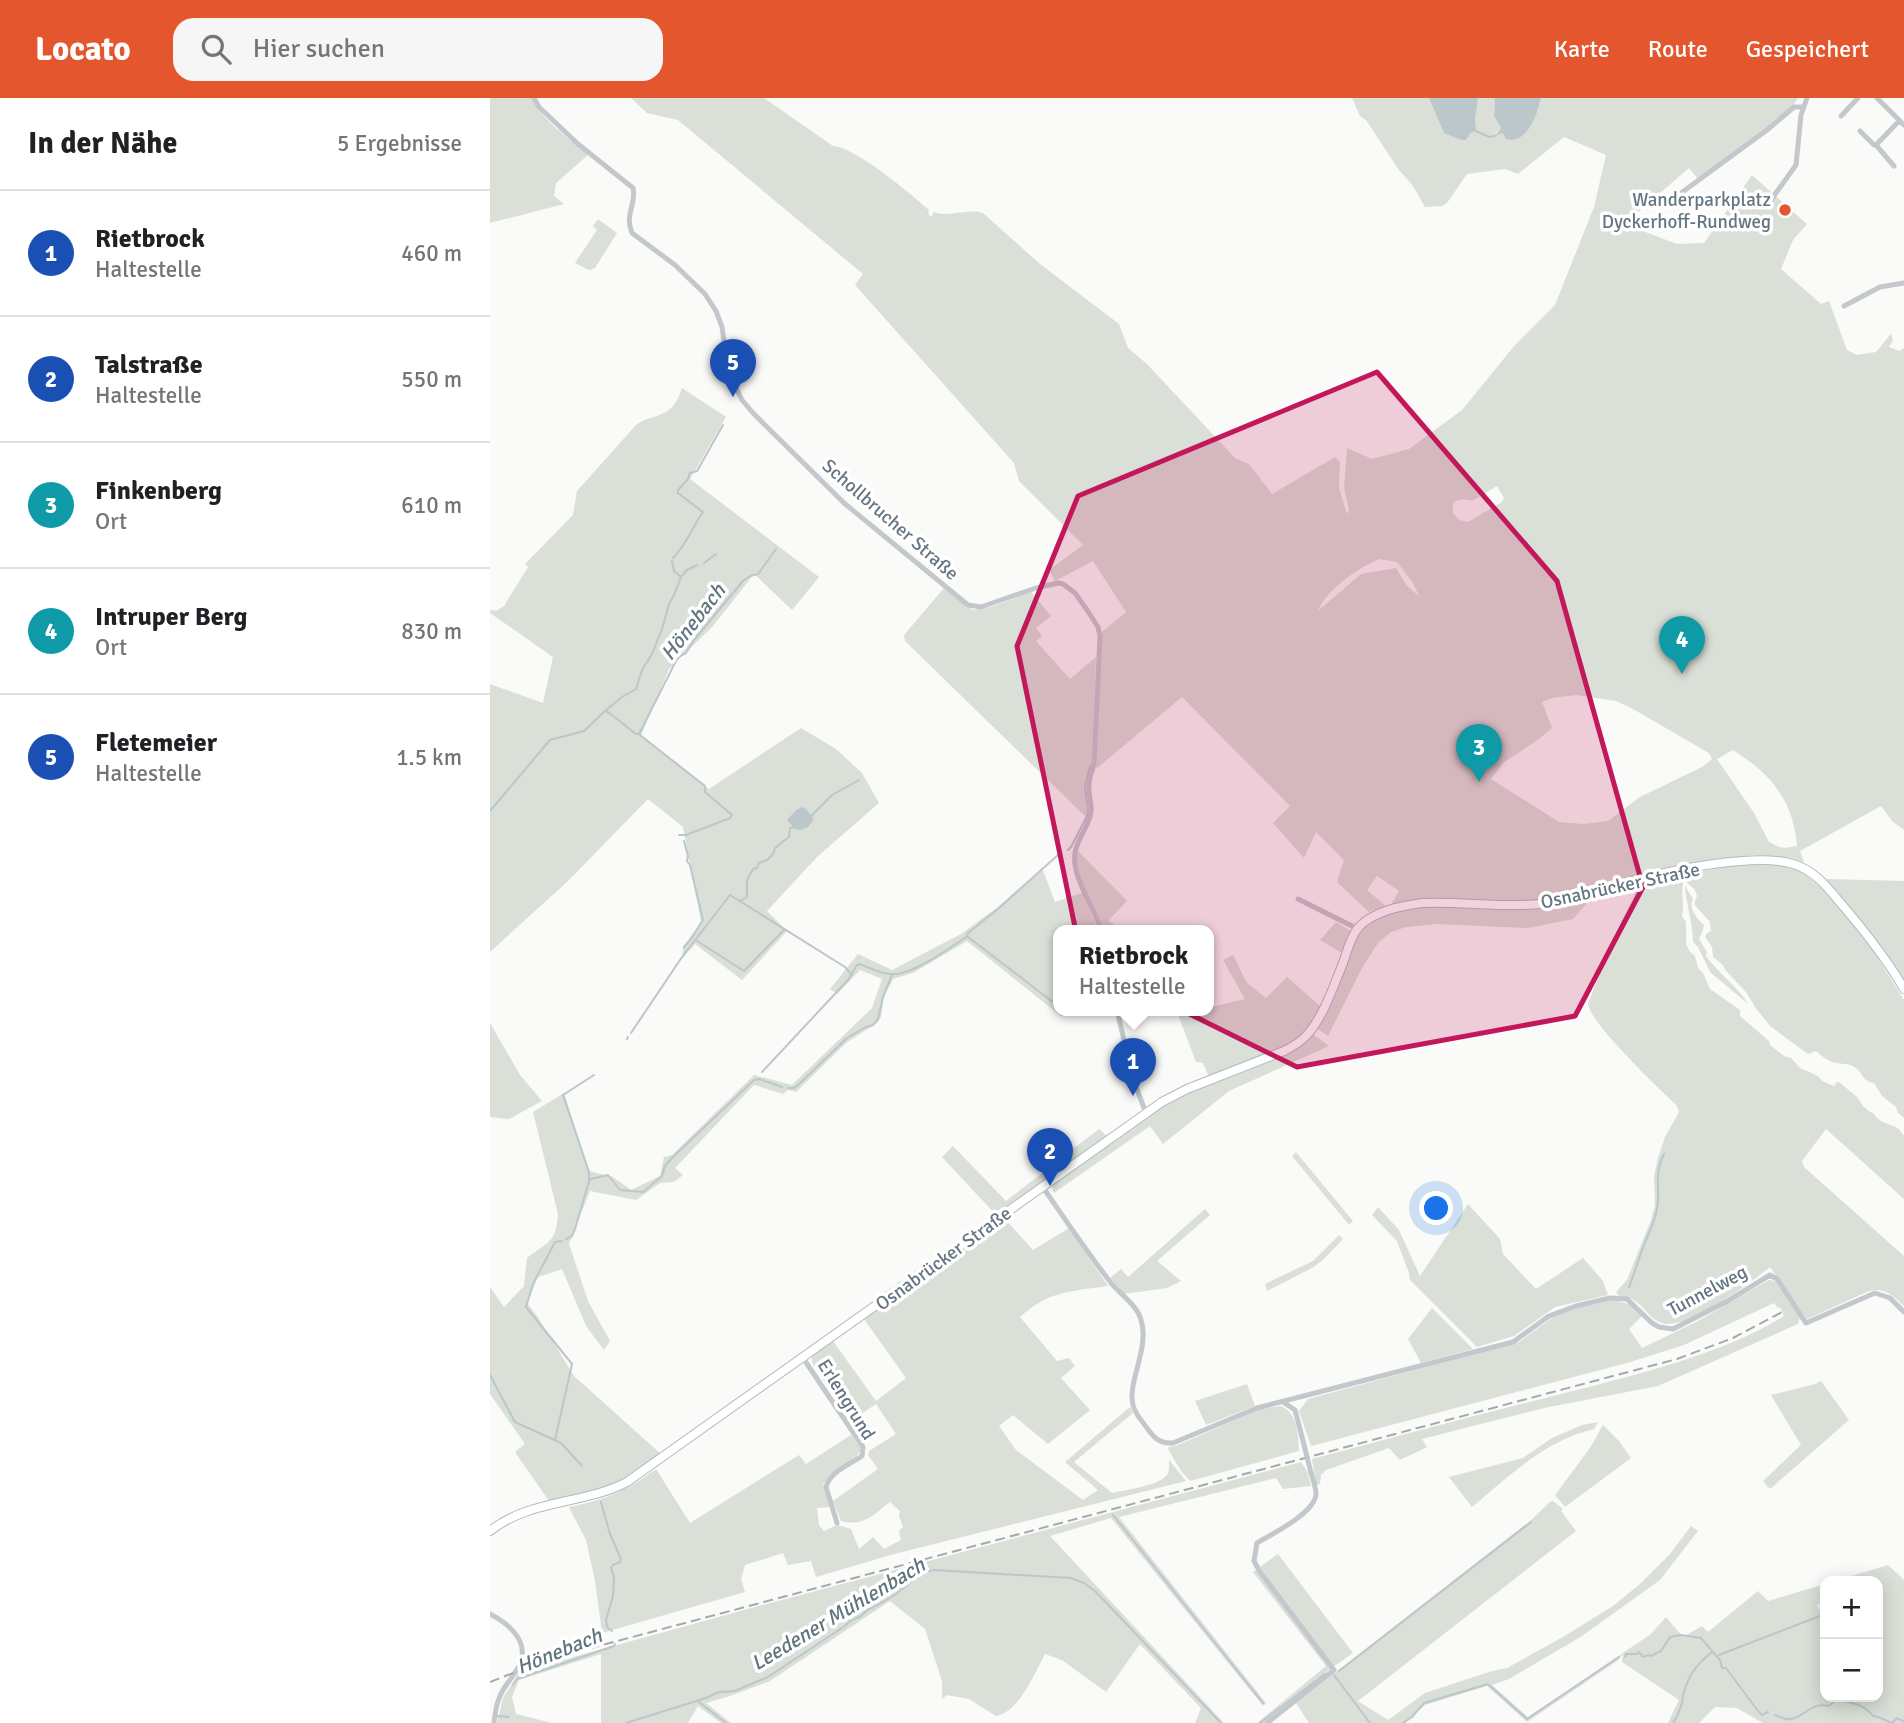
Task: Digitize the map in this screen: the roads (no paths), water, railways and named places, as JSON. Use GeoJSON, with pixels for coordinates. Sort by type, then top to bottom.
{"type":"FeatureCollection","features":[{"type":"Feature","properties":{"kind":"main road","name":"Osnabrücker Straße"},"geometry":{"type":"LineString","coordinates":[[490,1531],[507,1520],[540,1506],[613,1490],[1146,1113],[1174,1095],[1284,1051],[1305,1038],[1318,1019],[1357,929],[1373,917],[1406,905],[1442,902],[1543,904],[1577,898],[1650,877],[1727,862],[1778,860],[1802,867],[1824,884],[1876,946],[1904,989]]}},
{"type":"Feature","properties":{"kind":"street","name":"Schollbrucher Straße"},"geometry":{"type":"LineString","coordinates":[[534,98],[578,144],[633,188],[634,198],[628,217],[632,233],[691,279],[711,303],[722,327],[731,378],[742,400],[844,503],[968,605],[981,607],[1058,583],[1075,593],[1087,610],[1098,627],[1100,636],[1094,764],[1089,783],[1090,819],[1076,846],[1074,856],[1080,880],[1099,925]]}},
{"type":"Feature","properties":{"kind":"street"},"geometry":{"type":"LineString","coordinates":[[1766,207],[1796,165],[1803,107],[1807,98]]}},
{"type":"Feature","properties":{"kind":"street"},"geometry":{"type":"LineString","coordinates":[[1841,116],[1858,98]]}},
{"type":"Feature","properties":{"kind":"street"},"geometry":{"type":"LineString","coordinates":[[1876,145],[1902,123],[1877,98]]}},
{"type":"Feature","properties":{"kind":"street"},"geometry":{"type":"LineString","coordinates":[[1666,204],[1794,107],[1803,107]]}},
{"type":"Feature","properties":{"kind":"street"},"geometry":{"type":"LineString","coordinates":[[1860,131],[1895,166]]}},
{"type":"Feature","properties":{"kind":"street"},"geometry":{"type":"LineString","coordinates":[[1844,306],[1880,287],[1904,283]]}},
{"type":"Feature","properties":{"kind":"street"},"geometry":{"type":"LineString","coordinates":[[1298,899],[1357,929]]}},
{"type":"Feature","properties":{"kind":"street"},"geometry":{"type":"LineString","coordinates":[[1118,1016],[1133,1079],[1146,1113]]}},
{"type":"Feature","properties":{"kind":"street"},"geometry":{"type":"LineString","coordinates":[[1042,1186],[1113,1285],[1138,1312],[1142,1322],[1143,1339],[1132,1398],[1136,1413],[1152,1436],[1165,1444],[1173,1443],[1248,1411],[1304,1396]]}},
{"type":"Feature","properties":{"kind":"street","name":"Tunnelweg"},"geometry":{"type":"LineString","coordinates":[[1304,1396],[1514,1342],[1555,1313],[1610,1298],[1627,1299],[1652,1323],[1673,1329],[1726,1302],[1770,1275],[1777,1279],[1806,1323],[1875,1293],[1890,1298],[1904,1312]]}},
{"type":"Feature","properties":{"kind":"street","name":"Erlengrund"},"geometry":{"type":"LineString","coordinates":[[803,1358],[863,1447],[862,1457],[827,1482],[826,1487],[837,1522]]}},
{"type":"Feature","properties":{"kind":"street"},"geometry":{"type":"LineString","coordinates":[[1295,1410],[1304,1396]]}},
{"type":"Feature","properties":{"kind":"street"},"geometry":{"type":"LineString","coordinates":[[1267,1723],[1334,1670],[1254,1561],[1257,1543],[1306,1512],[1313,1505],[1316,1494],[1295,1410],[1283,1402]]}},
{"type":"Feature","properties":{"kind":"street"},"geometry":{"type":"LineString","coordinates":[[490,1614],[518,1637],[522,1653],[521,1662],[499,1697],[494,1723]]}},
{"type":"Feature","properties":{"kind":"waterway"},"geometry":{"type":"LineString","coordinates":[[1476,131],[1489,137],[1495,136]]}},
{"type":"Feature","properties":{"kind":"waterway"},"geometry":{"type":"LineString","coordinates":[[673,558],[686,542],[703,512],[678,493],[678,490],[690,473],[697,471],[723,425]]}},
{"type":"Feature","properties":{"kind":"waterway","name":"Hönebach"},"geometry":{"type":"LineString","coordinates":[[490,811],[550,740],[584,731],[605,711],[639,734],[678,657],[686,653],[743,581],[758,574],[776,549]]}},
{"type":"Feature","properties":{"kind":"waterway"},"geometry":{"type":"LineString","coordinates":[[704,563],[716,554]]}},
{"type":"Feature","properties":{"kind":"waterway"},"geometry":{"type":"LineString","coordinates":[[672,561],[674,571],[681,577]]}},
{"type":"Feature","properties":{"kind":"waterway"},"geometry":{"type":"LineString","coordinates":[[605,711],[636,689],[681,577],[697,565]]}},
{"type":"Feature","properties":{"kind":"waterway"},"geometry":{"type":"LineString","coordinates":[[640,735],[705,786],[705,792],[732,815],[686,835],[679,835]]}},
{"type":"Feature","properties":{"kind":"waterway"},"geometry":{"type":"LineString","coordinates":[[1068,850],[1087,816],[1085,786],[1090,766]]}},
{"type":"Feature","properties":{"kind":"waterway"},"geometry":{"type":"LineString","coordinates":[[812,815],[832,795],[859,780]]}},
{"type":"Feature","properties":{"kind":"waterway"},"geometry":{"type":"LineString","coordinates":[[740,901],[747,897],[747,880],[753,869],[773,854],[775,848],[789,837],[790,828],[794,827]]}},
{"type":"Feature","properties":{"kind":"waterway"},"geometry":{"type":"LineString","coordinates":[[684,841],[703,920],[684,947]]}},
{"type":"Feature","properties":{"kind":"waterway"},"geometry":{"type":"LineString","coordinates":[[762,1072],[848,980],[857,965],[892,974],[909,971],[930,960],[966,937],[1059,854]]}},
{"type":"Feature","properties":{"kind":"waterway"},"geometry":{"type":"LineString","coordinates":[[631,1033],[682,957],[730,895],[845,967],[852,975]]}},
{"type":"Feature","properties":{"kind":"waterway"},"geometry":{"type":"LineString","coordinates":[[697,941],[744,971],[784,930]]}},
{"type":"Feature","properties":{"kind":"waterway"},"geometry":{"type":"LineString","coordinates":[[968,937],[1053,1002]]}},
{"type":"Feature","properties":{"kind":"waterway"},"geometry":{"type":"LineString","coordinates":[[788,1088],[797,1086],[847,1038],[873,1025],[878,1019],[892,975]]}},
{"type":"Feature","properties":{"kind":"waterway"},"geometry":{"type":"LineString","coordinates":[[589,1179],[563,1095],[594,1075]]}},
{"type":"Feature","properties":{"kind":"waterway"},"geometry":{"type":"LineString","coordinates":[[566,1239],[572,1236],[575,1229],[591,1179],[608,1175],[620,1190],[643,1192],[662,1176],[665,1166],[672,1158],[754,1080],[759,1079],[782,1087]]}},
{"type":"Feature","properties":{"kind":"waterway"},"geometry":{"type":"LineString","coordinates":[[1629,1287],[1655,1217],[1658,1175],[1664,1154]]}},
{"type":"Feature","properties":{"kind":"waterway"},"geometry":{"type":"LineString","coordinates":[[555,1440],[572,1364],[526,1307],[533,1284],[555,1242],[562,1241]]}},
{"type":"Feature","properties":{"kind":"waterway","name":"Hönebach"},"geometry":{"type":"LineString","coordinates":[[490,1375],[515,1422],[561,1443],[582,1466]]}},
{"type":"Feature","properties":{"kind":"waterway","name":"Hönebach"},"geometry":{"type":"LineString","coordinates":[[601,1502],[610,1534],[621,1559],[611,1568],[614,1577],[613,1596],[606,1620],[607,1627],[612,1631]]}},
{"type":"Feature","properties":{"kind":"waterway"},"geometry":{"type":"LineString","coordinates":[[1113,1515],[1263,1703]]}},
{"type":"Feature","properties":{"kind":"waterway"},"geometry":{"type":"LineString","coordinates":[[1339,1671],[1531,1522]]}},
{"type":"Feature","properties":{"kind":"waterway","name":"Leedener Mühlenbach"},"geometry":{"type":"LineString","coordinates":[[626,1723],[719,1692],[735,1691],[768,1677],[867,1610],[895,1595],[922,1573],[934,1570],[1071,1578],[1084,1583],[1095,1591],[1221,1723]]}},
{"type":"Feature","properties":{"kind":"waterway"},"geometry":{"type":"LineString","coordinates":[[1719,1655],[1820,1616]]}},
{"type":"Feature","properties":{"kind":"waterway"},"geometry":{"type":"LineString","coordinates":[[1625,1657],[1626,1654],[1639,1652],[1643,1657],[1651,1656],[1661,1651],[1670,1637],[1681,1635],[1701,1638],[1758,1711],[1762,1715],[1768,1712]]}},
{"type":"Feature","properties":{"kind":"waterway","name":"Hönebach"},"geometry":{"type":"LineString","coordinates":[[513,1685],[517,1679],[615,1644]]}},
{"type":"Feature","properties":{"kind":"waterway"},"geometry":{"type":"LineString","coordinates":[[1673,1723],[1691,1674],[1712,1652]]}},
{"type":"Feature","properties":{"kind":"waterway"},"geometry":{"type":"LineString","coordinates":[[1403,1723],[1424,1703],[1488,1684],[1527,1719],[1619,1657]]}},
{"type":"Feature","properties":{"kind":"waterway"},"geometry":{"type":"LineString","coordinates":[[1260,1723],[1325,1674]]}},
{"type":"Feature","properties":{"kind":"waterway"},"geometry":{"type":"LineString","coordinates":[[1334,1675],[1370,1723]]}},
{"type":"Feature","properties":{"kind":"waterway"},"geometry":{"type":"LineString","coordinates":[[1775,1715],[1791,1719],[1817,1706],[1828,1706],[1837,1700],[1861,1706],[1873,1716],[1892,1723],[1897,1718],[1904,1722]]}},
{"type":"Feature","properties":{"kind":"waterway"},"geometry":{"type":"LineString","coordinates":[[699,1702],[726,1723]]}},
{"type":"Feature","properties":{"kind":"waterway","name":"Leedener Mühlenbach"},"geometry":{"type":"LineString","coordinates":[[497,1716],[509,1717]]}},
{"type":"Feature","properties":{"kind":"railway"},"geometry":{"type":"LineString","coordinates":[[490,1682],[591,1648],[1677,1359],[1733,1338],[1782,1312]]}},
{"type":"Feature","properties":{"kind":"place","name":"Wanderparkplatz Dyckerhoff-Rundweg"},"geometry":{"type":"Point","coordinates":[1785,210]}},
{"type":"Feature","properties":{"kind":"place","name":"Fletemeier"},"geometry":{"type":"Point","coordinates":[733,397]}},
{"type":"Feature","properties":{"kind":"place","name":"Intruper Berg"},"geometry":{"type":"Point","coordinates":[1682,674]}},
{"type":"Feature","properties":{"kind":"place","name":"Finkenberg"},"geometry":{"type":"Point","coordinates":[1479,782]}},
{"type":"Feature","properties":{"kind":"place","name":"Rietbrock"},"geometry":{"type":"Point","coordinates":[1133,1096]}},
{"type":"Feature","properties":{"kind":"place","name":"Talstraße"},"geometry":{"type":"Point","coordinates":[1050,1186]}}]}
